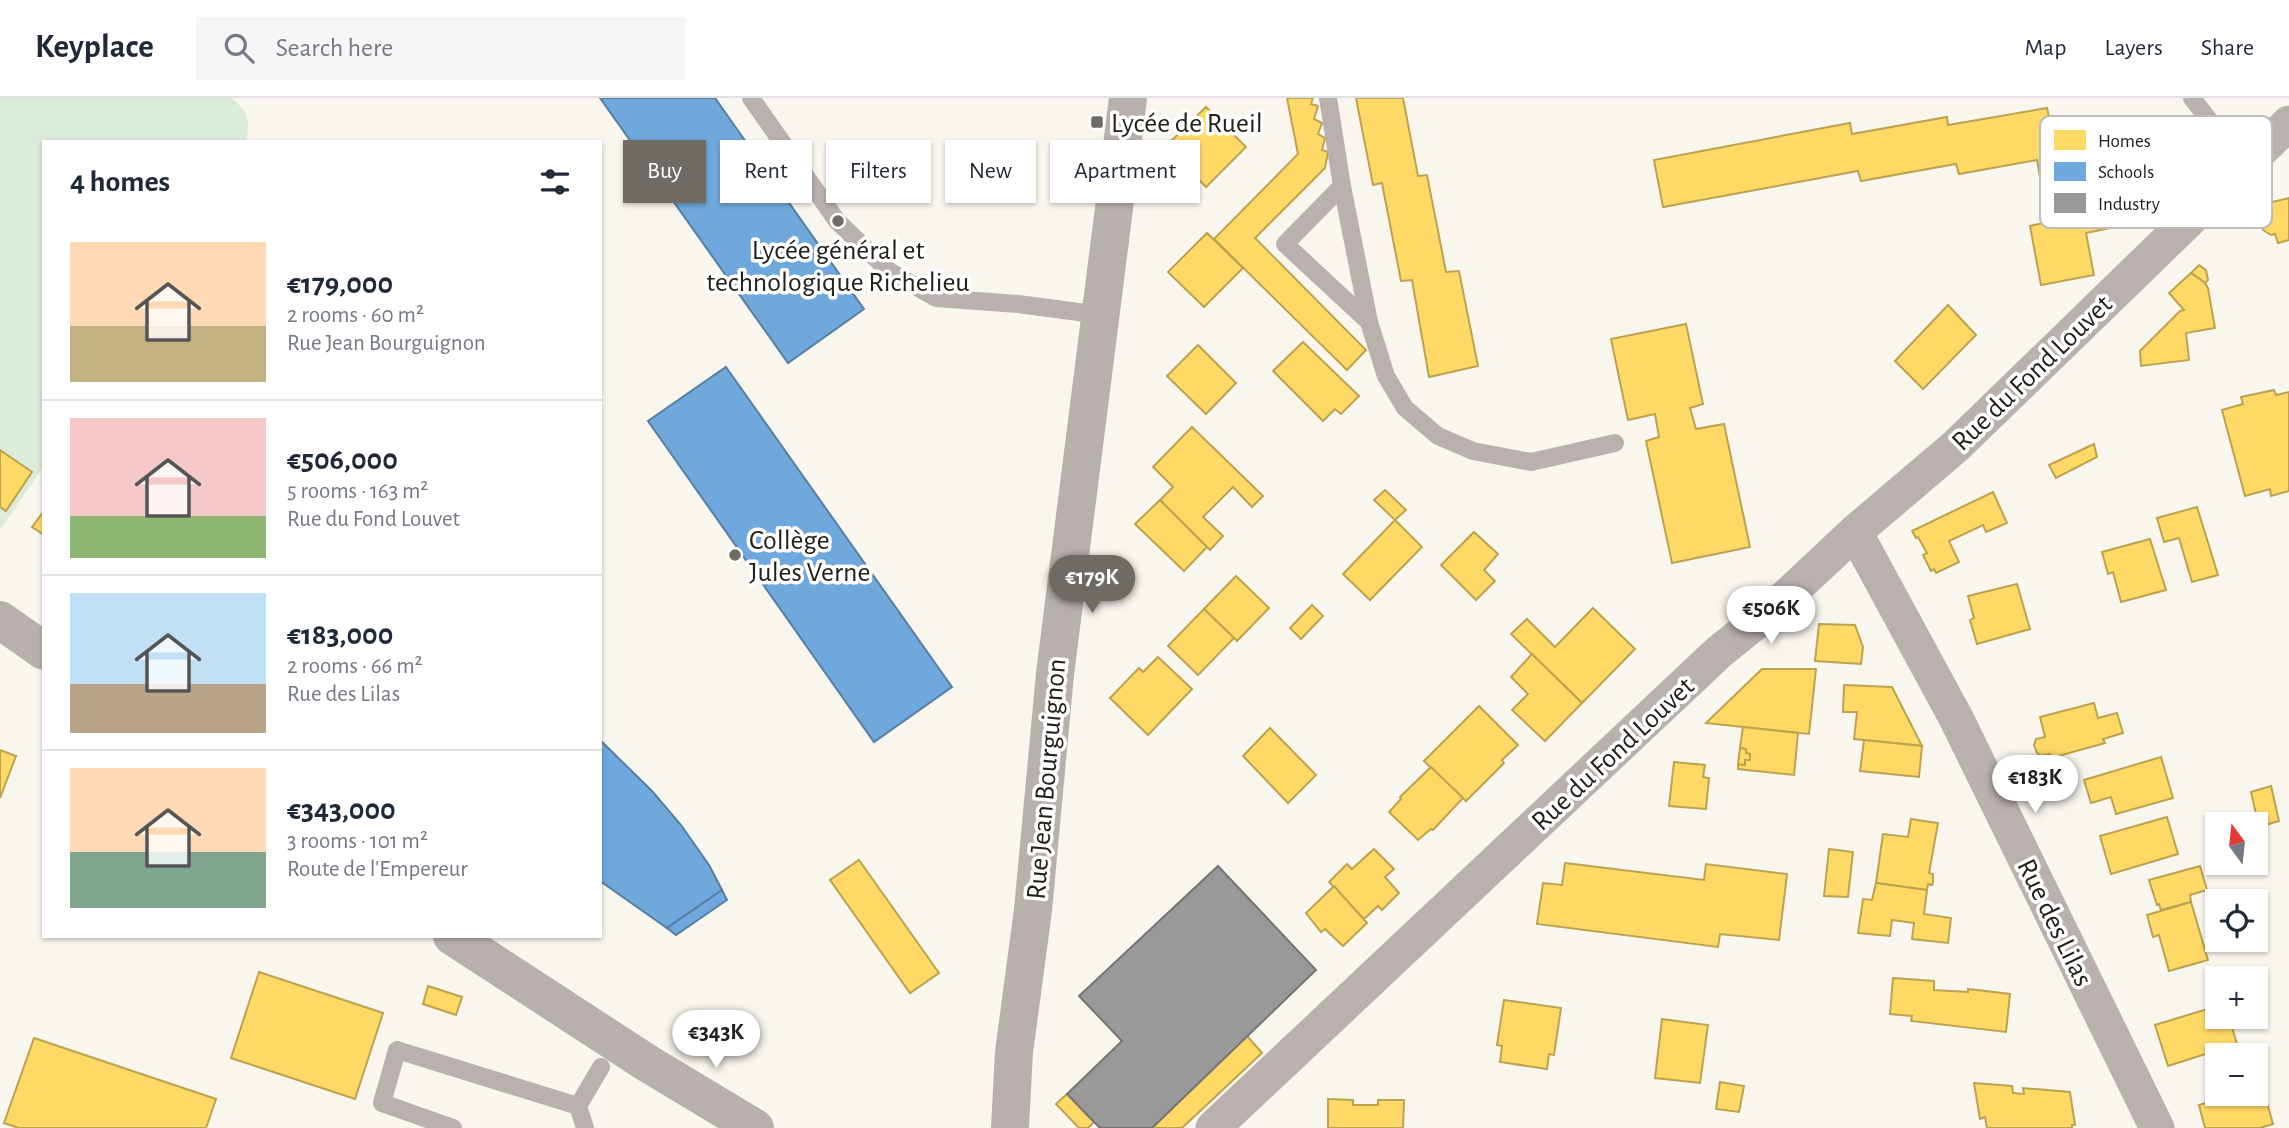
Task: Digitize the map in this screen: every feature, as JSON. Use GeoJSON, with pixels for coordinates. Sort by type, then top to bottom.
{"type":"FeatureCollection","features":[{"type":"Feature","properties":{"kind":"street","name":"Rue Jean Bourguignon"},"geometry":{"type":"LineString","coordinates":[[1010,1128],[1014,1052],[1033,910],[1055,674],[1128,98]]}},
{"type":"Feature","properties":{"kind":"street","name":"Rue du Fond Louvet"},"geometry":{"type":"LineString","coordinates":[[2272,138],[2289,122]]}},
{"type":"Feature","properties":{"kind":"street","name":"Rue du Fond Louvet"},"geometry":{"type":"LineString","coordinates":[[1213,1128],[1719,652],[1776,606],[1956,446],[2179,228]]}},
{"type":"Feature","properties":{"kind":"street","name":"Rue des Lilas"},"geometry":{"type":"LineString","coordinates":[[1855,533],[1956,718],[2157,1128]]}},
{"type":"Feature","properties":{"kind":"street"},"geometry":{"type":"LineString","coordinates":[[0,620],[42,649]]}},
{"type":"Feature","properties":{"kind":"street"},"geometry":{"type":"LineString","coordinates":[[456,938],[647,1062],[755,1128]]}},
{"type":"Feature","properties":{"kind":"street"},"geometry":{"type":"LineString","coordinates":[[647,1062],[726,1128]]}},
{"type":"Feature","properties":{"kind":"lane"},"geometry":{"type":"LineString","coordinates":[[751,98],[837,220],[889,271],[936,298],[1018,304],[1101,315]]}},
{"type":"Feature","properties":{"kind":"lane"},"geometry":{"type":"LineString","coordinates":[[1328,98],[1368,322],[1386,376],[1405,408],[1438,436],[1473,451],[1531,462],[1615,443]]}},
{"type":"Feature","properties":{"kind":"lane"},"geometry":{"type":"LineString","coordinates":[[2192,98],[2206,116]]}},
{"type":"Feature","properties":{"kind":"lane"},"geometry":{"type":"LineString","coordinates":[[1342,186],[1285,244],[1368,322]]}},
{"type":"Feature","properties":{"kind":"lane"},"geometry":{"type":"LineString","coordinates":[[453,1128],[382,1103],[397,1050],[578,1106]]}},
{"type":"Feature","properties":{"kind":"lane"},"geometry":{"type":"LineString","coordinates":[[585,1128],[578,1106],[601,1067]]}},
{"type":"Feature","properties":{"kind":"green space"},"geometry":{"type":"Polygon","coordinates":[[[0,98],[232,98],[247,117],[246,140],[42,140],[42,469],[0,530],[0,98]]]}},
{"type":"Feature","properties":{"kind":"building: Homes"},"geometry":{"type":"Polygon","coordinates":[[[1287,98],[1313,98],[1311,104],[1318,106],[1314,119],[1322,123],[1318,134],[1325,138],[1322,150],[1328,152],[1325,168],[1255,238],[1366,350],[1347,370],[1214,239],[1298,154],[1287,98]]]}},
{"type":"Feature","properties":{"kind":"building: Homes"},"geometry":{"type":"Polygon","coordinates":[[[1356,98],[1403,98],[1418,176],[1427,175],[1446,272],[1459,271],[1478,366],[1429,377],[1412,280],[1401,281],[1382,183],[1373,185],[1356,98]]]}},
{"type":"Feature","properties":{"kind":"building: Homes"},"geometry":{"type":"Polygon","coordinates":[[[1206,107],[1246,147],[1206,187],[1200,181],[1200,140],[1172,140],[1206,107]]]}},
{"type":"Feature","properties":{"kind":"building: Homes"},"geometry":{"type":"Polygon","coordinates":[[[2047,108],[2049,116],[2040,116],[2040,177],[2037,160],[1959,174],[1956,164],[1861,181],[1858,171],[1663,207],[1654,160],[1850,123],[1852,134],[1947,117],[1948,125],[2047,108]]]}},
{"type":"Feature","properties":{"kind":"building: Homes"},"geometry":{"type":"Polygon","coordinates":[[[2289,198],[2289,240],[2278,243],[2275,234],[2271,235],[2263,230],[2272,228],[2272,202],[2289,198]]]}},
{"type":"Feature","properties":{"kind":"building: Homes"},"geometry":{"type":"Polygon","coordinates":[[[2040,224],[2040,228],[2110,228],[2086,233],[2094,275],[2041,285],[2030,226],[2040,224]]]}},
{"type":"Feature","properties":{"kind":"building: Homes"},"geometry":{"type":"Polygon","coordinates":[[[1207,233],[1243,268],[1204,307],[1168,272],[1207,233]]]}},
{"type":"Feature","properties":{"kind":"building: Homes"},"geometry":{"type":"Polygon","coordinates":[[[2199,265],[2206,270],[2208,280],[2205,283],[2191,273],[2199,265]]]}},
{"type":"Feature","properties":{"kind":"building: Homes"},"geometry":{"type":"Polygon","coordinates":[[[2191,273],[2208,288],[2215,328],[2186,333],[2189,360],[2141,366],[2140,351],[2184,310],[2169,293],[2191,273]]]}},
{"type":"Feature","properties":{"kind":"building: Homes"},"geometry":{"type":"Polygon","coordinates":[[[1948,305],[1976,335],[1923,389],[1895,361],[1948,305]]]}},
{"type":"Feature","properties":{"kind":"building: Homes"},"geometry":{"type":"Polygon","coordinates":[[[1686,324],[1703,404],[1690,408],[1696,429],[1724,424],[1750,547],[1672,563],[1646,441],[1659,437],[1655,414],[1628,420],[1611,339],[1686,324]]]}},
{"type":"Feature","properties":{"kind":"building: Homes"},"geometry":{"type":"Polygon","coordinates":[[[1303,342],[1359,396],[1341,414],[1335,409],[1323,421],[1273,371],[1303,342]]]}},
{"type":"Feature","properties":{"kind":"building: Homes"},"geometry":{"type":"Polygon","coordinates":[[[1198,345],[1236,383],[1206,414],[1167,376],[1198,345]]]}},
{"type":"Feature","properties":{"kind":"building: Homes"},"geometry":{"type":"Polygon","coordinates":[[[2274,390],[2276,395],[2289,392],[2289,491],[2271,496],[2270,489],[2245,496],[2222,410],[2243,404],[2241,397],[2274,390]]]}},
{"type":"Feature","properties":{"kind":"building: Homes"},"geometry":{"type":"Polygon","coordinates":[[[1192,427],[1263,496],[1252,507],[1233,487],[1203,517],[1223,536],[1210,550],[1160,500],[1173,487],[1153,467],[1192,427]]]}},
{"type":"Feature","properties":{"kind":"building: Homes"},"geometry":{"type":"Polygon","coordinates":[[[2094,444],[2097,457],[2056,478],[2049,465],[2094,444]]]}},
{"type":"Feature","properties":{"kind":"building: Homes"},"geometry":{"type":"Polygon","coordinates":[[[0,450],[32,472],[6,511],[0,507],[0,450]]]}},
{"type":"Feature","properties":{"kind":"building: Homes"},"geometry":{"type":"Polygon","coordinates":[[[1385,490],[1406,510],[1395,520],[1374,500],[1385,490]]]}},
{"type":"Feature","properties":{"kind":"building: Homes"},"geometry":{"type":"Polygon","coordinates":[[[1993,492],[2007,523],[1986,532],[1983,525],[1949,541],[1959,562],[1936,573],[1934,569],[1931,571],[1923,555],[1927,553],[1912,531],[1993,492]]]}},
{"type":"Feature","properties":{"kind":"building: Homes"},"geometry":{"type":"Polygon","coordinates":[[[1160,500],[1207,547],[1184,571],[1135,524],[1160,500]]]}},
{"type":"Feature","properties":{"kind":"building: Homes"},"geometry":{"type":"Polygon","coordinates":[[[2197,507],[2218,575],[2192,582],[2179,538],[2164,542],[2157,518],[2197,507]]]}},
{"type":"Feature","properties":{"kind":"building: Homes"},"geometry":{"type":"Polygon","coordinates":[[[42,514],[42,534],[32,527],[42,514]]]}},
{"type":"Feature","properties":{"kind":"building: Homes"},"geometry":{"type":"Polygon","coordinates":[[[1395,520],[1422,547],[1370,600],[1343,574],[1395,520]]]}},
{"type":"Feature","properties":{"kind":"building: Homes"},"geometry":{"type":"Polygon","coordinates":[[[1474,532],[1498,554],[1484,570],[1495,581],[1476,600],[1441,565],[1474,532]]]}},
{"type":"Feature","properties":{"kind":"building: Homes"},"geometry":{"type":"Polygon","coordinates":[[[2150,539],[2166,590],[2121,602],[2113,572],[2108,574],[2102,552],[2150,539]]]}},
{"type":"Feature","properties":{"kind":"building: Homes"},"geometry":{"type":"Polygon","coordinates":[[[1236,576],[1269,608],[1237,641],[1204,609],[1236,576]]]}},
{"type":"Feature","properties":{"kind":"building: Homes"},"geometry":{"type":"Polygon","coordinates":[[[2017,584],[2030,629],[1977,644],[1970,620],[1974,618],[1968,596],[2017,584]]]}},
{"type":"Feature","properties":{"kind":"building: Homes"},"geometry":{"type":"Polygon","coordinates":[[[1312,605],[1323,616],[1301,639],[1290,628],[1312,605]]]}},
{"type":"Feature","properties":{"kind":"building: Homes"},"geometry":{"type":"Polygon","coordinates":[[[1593,608],[1635,649],[1582,703],[1511,634],[1527,619],[1555,647],[1593,608]]]}},
{"type":"Feature","properties":{"kind":"building: Homes"},"geometry":{"type":"Polygon","coordinates":[[[1204,609],[1234,638],[1198,675],[1168,646],[1204,609]]]}},
{"type":"Feature","properties":{"kind":"building: Homes"},"geometry":{"type":"Polygon","coordinates":[[[1819,624],[1855,625],[1863,647],[1861,664],[1815,661],[1819,624]]]}},
{"type":"Feature","properties":{"kind":"building: Homes"},"geometry":{"type":"Polygon","coordinates":[[[1532,654],[1582,703],[1545,741],[1512,710],[1528,694],[1511,677],[1532,654]]]}},
{"type":"Feature","properties":{"kind":"building: Homes"},"geometry":{"type":"Polygon","coordinates":[[[1158,657],[1192,689],[1148,735],[1110,698],[1139,668],[1143,672],[1158,657]]]}},
{"type":"Feature","properties":{"kind":"building: Homes"},"geometry":{"type":"Polygon","coordinates":[[[1762,669],[1816,669],[1809,734],[1706,723],[1762,669]]]}},
{"type":"Feature","properties":{"kind":"building: Homes"},"geometry":{"type":"Polygon","coordinates":[[[1844,685],[1892,687],[1922,746],[1854,739],[1857,712],[1843,712],[1844,685]]]}},
{"type":"Feature","properties":{"kind":"building: Homes"},"geometry":{"type":"Polygon","coordinates":[[[2094,703],[2098,718],[2117,713],[2123,733],[2103,739],[2105,743],[2051,758],[2050,754],[2041,756],[2037,753],[2034,745],[2036,739],[2045,737],[2040,717],[2094,703]]]}},
{"type":"Feature","properties":{"kind":"building: Homes"},"geometry":{"type":"Polygon","coordinates":[[[1479,706],[1518,745],[1466,801],[1424,761],[1479,706]]]}},
{"type":"Feature","properties":{"kind":"building: Homes"},"geometry":{"type":"Polygon","coordinates":[[[1743,727],[1798,733],[1794,775],[1738,769],[1738,764],[1745,765],[1745,760],[1750,760],[1746,749],[1740,748],[1743,727]]]}},
{"type":"Feature","properties":{"kind":"building: Homes"},"geometry":{"type":"Polygon","coordinates":[[[1270,728],[1316,775],[1288,803],[1243,756],[1270,728]]]}},
{"type":"Feature","properties":{"kind":"building: Homes"},"geometry":{"type":"Polygon","coordinates":[[[1864,740],[1922,746],[1919,777],[1860,771],[1864,740]]]}},
{"type":"Feature","properties":{"kind":"building: Homes"},"geometry":{"type":"Polygon","coordinates":[[[1740,748],[1746,749],[1746,753],[1750,754],[1750,760],[1745,760],[1745,765],[1738,764],[1740,748]]]}},
{"type":"Feature","properties":{"kind":"building: Homes"},"geometry":{"type":"Polygon","coordinates":[[[0,750],[16,756],[0,798],[0,750]]]}},
{"type":"Feature","properties":{"kind":"building: Homes"},"geometry":{"type":"Polygon","coordinates":[[[2161,757],[2173,798],[2116,814],[2111,797],[2091,803],[2084,780],[2161,757]]]}},
{"type":"Feature","properties":{"kind":"building: Homes"},"geometry":{"type":"Polygon","coordinates":[[[1674,762],[1705,765],[1703,777],[1709,778],[1706,809],[1669,806],[1674,762]]]}},
{"type":"Feature","properties":{"kind":"building: Homes"},"geometry":{"type":"Polygon","coordinates":[[[1431,767],[1463,798],[1433,830],[1418,840],[1389,812],[1400,797],[1431,767]]]}},
{"type":"Feature","properties":{"kind":"building: Homes"},"geometry":{"type":"Polygon","coordinates":[[[2271,786],[2279,821],[2268,824],[2268,812],[2256,812],[2251,792],[2271,786]]]}},
{"type":"Feature","properties":{"kind":"building: Homes"},"geometry":{"type":"Polygon","coordinates":[[[2167,817],[2178,854],[2111,874],[2100,836],[2167,817]]]}},
{"type":"Feature","properties":{"kind":"building: Homes"},"geometry":{"type":"Polygon","coordinates":[[[1911,819],[1938,823],[1929,873],[1933,874],[1932,885],[1928,884],[1927,890],[1876,883],[1883,834],[1908,837],[1911,819]]]}},
{"type":"Feature","properties":{"kind":"building: Homes"},"geometry":{"type":"Polygon","coordinates":[[[1374,849],[1394,869],[1385,877],[1399,893],[1382,910],[1378,906],[1364,919],[1329,882],[1347,864],[1352,869],[1374,849]]]}},
{"type":"Feature","properties":{"kind":"building: Homes"},"geometry":{"type":"Polygon","coordinates":[[[1829,849],[1853,852],[1848,897],[1824,896],[1829,849]]]}},
{"type":"Feature","properties":{"kind":"building: Homes"},"geometry":{"type":"Polygon","coordinates":[[[859,860],[939,973],[910,993],[830,880],[859,860]]]}},
{"type":"Feature","properties":{"kind":"building: Homes"},"geometry":{"type":"Polygon","coordinates":[[[1565,863],[1704,880],[1706,864],[1787,874],[1779,940],[1720,934],[1718,947],[1537,924],[1543,883],[1562,885],[1565,863]]]}},
{"type":"Feature","properties":{"kind":"building: Homes"},"geometry":{"type":"Polygon","coordinates":[[[2200,866],[2207,889],[2190,895],[2191,902],[2161,910],[2149,880],[2200,866]]]}},
{"type":"Feature","properties":{"kind":"building: Homes"},"geometry":{"type":"Polygon","coordinates":[[[1876,883],[1927,890],[1924,914],[1951,918],[1948,943],[1912,939],[1914,923],[1892,920],[1890,936],[1858,933],[1863,899],[1872,900],[1876,883]]]}},
{"type":"Feature","properties":{"kind":"building: Homes"},"geometry":{"type":"Polygon","coordinates":[[[1334,886],[1367,923],[1343,946],[1325,929],[1321,932],[1306,913],[1334,886]]]}},
{"type":"Feature","properties":{"kind":"building: Homes"},"geometry":{"type":"Polygon","coordinates":[[[2191,902],[2208,960],[2169,971],[2159,935],[2153,937],[2147,915],[2191,902]]]}},
{"type":"Feature","properties":{"kind":"building: Homes"},"geometry":{"type":"Polygon","coordinates":[[[259,972],[383,1013],[355,1099],[231,1058],[259,972]]]}},
{"type":"Feature","properties":{"kind":"building: Homes"},"geometry":{"type":"Polygon","coordinates":[[[1893,978],[1934,981],[1934,990],[1968,992],[1968,989],[2010,994],[2006,1032],[1911,1021],[1912,1016],[1890,1014],[1893,978]]]}},
{"type":"Feature","properties":{"kind":"building: Homes"},"geometry":{"type":"Polygon","coordinates":[[[428,986],[462,997],[456,1015],[423,1004],[428,986]]]}},
{"type":"Feature","properties":{"kind":"building: Homes"},"geometry":{"type":"Polygon","coordinates":[[[1504,1000],[1561,1008],[1554,1055],[1549,1054],[1547,1069],[1500,1062],[1502,1046],[1497,1045],[1504,1000]]]}},
{"type":"Feature","properties":{"kind":"building: Homes"},"geometry":{"type":"Polygon","coordinates":[[[2205,1010],[2205,1029],[2233,1029],[2237,1043],[2205,1043],[2205,1054],[2168,1066],[2155,1025],[2205,1010]]]}},
{"type":"Feature","properties":{"kind":"building: Homes"},"geometry":{"type":"Polygon","coordinates":[[[1662,1019],[1708,1025],[1700,1083],[1655,1078],[1662,1019]]]}},
{"type":"Feature","properties":{"kind":"building: Homes"},"geometry":{"type":"Polygon","coordinates":[[[1247,1036],[1262,1053],[1182,1128],[1152,1128],[1247,1036]]]}},
{"type":"Feature","properties":{"kind":"building: Homes"},"geometry":{"type":"Polygon","coordinates":[[[34,1038],[216,1099],[206,1128],[19,1128],[4,1123],[34,1038]]]}},
{"type":"Feature","properties":{"kind":"building: Homes"},"geometry":{"type":"Polygon","coordinates":[[[1720,1082],[1744,1086],[1739,1112],[1716,1109],[1720,1082]]]}},
{"type":"Feature","properties":{"kind":"building: Homes"},"geometry":{"type":"Polygon","coordinates":[[[1974,1083],[2012,1086],[2013,1093],[2024,1094],[2023,1088],[2070,1092],[2075,1125],[2072,1125],[2072,1128],[1987,1128],[1985,1117],[1980,1119],[1974,1083]]]}},
{"type":"Feature","properties":{"kind":"building: Homes"},"geometry":{"type":"Polygon","coordinates":[[[1067,1094],[1094,1122],[1088,1128],[1079,1128],[1056,1104],[1067,1094]]]}},
{"type":"Feature","properties":{"kind":"building: Homes"},"geometry":{"type":"Polygon","coordinates":[[[1328,1099],[1353,1100],[1353,1105],[1378,1105],[1378,1100],[1404,1100],[1403,1128],[1328,1128],[1328,1099]]]}},
{"type":"Feature","properties":{"kind":"building: Homes"},"geometry":{"type":"Polygon","coordinates":[[[2199,1105],[2268,1106],[2273,1124],[2260,1128],[2205,1128],[2199,1105]]]}},
{"type":"Feature","properties":{"kind":"building: Schools"},"geometry":{"type":"Polygon","coordinates":[[[600,98],[715,98],[745,140],[720,140],[720,203],[789,203],[864,309],[788,363],[674,203],[706,203],[706,140],[630,140],[600,98]]]}},
{"type":"Feature","properties":{"kind":"building: Schools"},"geometry":{"type":"Polygon","coordinates":[[[726,367],[952,687],[874,742],[648,421],[726,367]]]}},
{"type":"Feature","properties":{"kind":"building: Schools"},"geometry":{"type":"Polygon","coordinates":[[[602,742],[652,791],[681,825],[709,865],[722,890],[667,928],[602,882],[602,742]]]}},
{"type":"Feature","properties":{"kind":"building: Schools"},"geometry":{"type":"Polygon","coordinates":[[[722,890],[727,900],[676,935],[667,928],[722,890]]]}},
{"type":"Feature","properties":{"kind":"building: Industry"},"geometry":{"type":"Polygon","coordinates":[[[1218,866],[1316,970],[1152,1128],[1100,1128],[1067,1094],[1122,1041],[1079,996],[1218,866]]]}},
{"type":"Feature","properties":{"kind":"place","name":"Lycée de Rueil"},"geometry":{"type":"Point","coordinates":[1097,122]}},
{"type":"Feature","properties":{"kind":"place","name":"Lycée général et technologique Richelieu"},"geometry":{"type":"Point","coordinates":[838,221]}},
{"type":"Feature","properties":{"kind":"place","name":"Collège Jules Verne"},"geometry":{"type":"Point","coordinates":[735,555]}}]}
